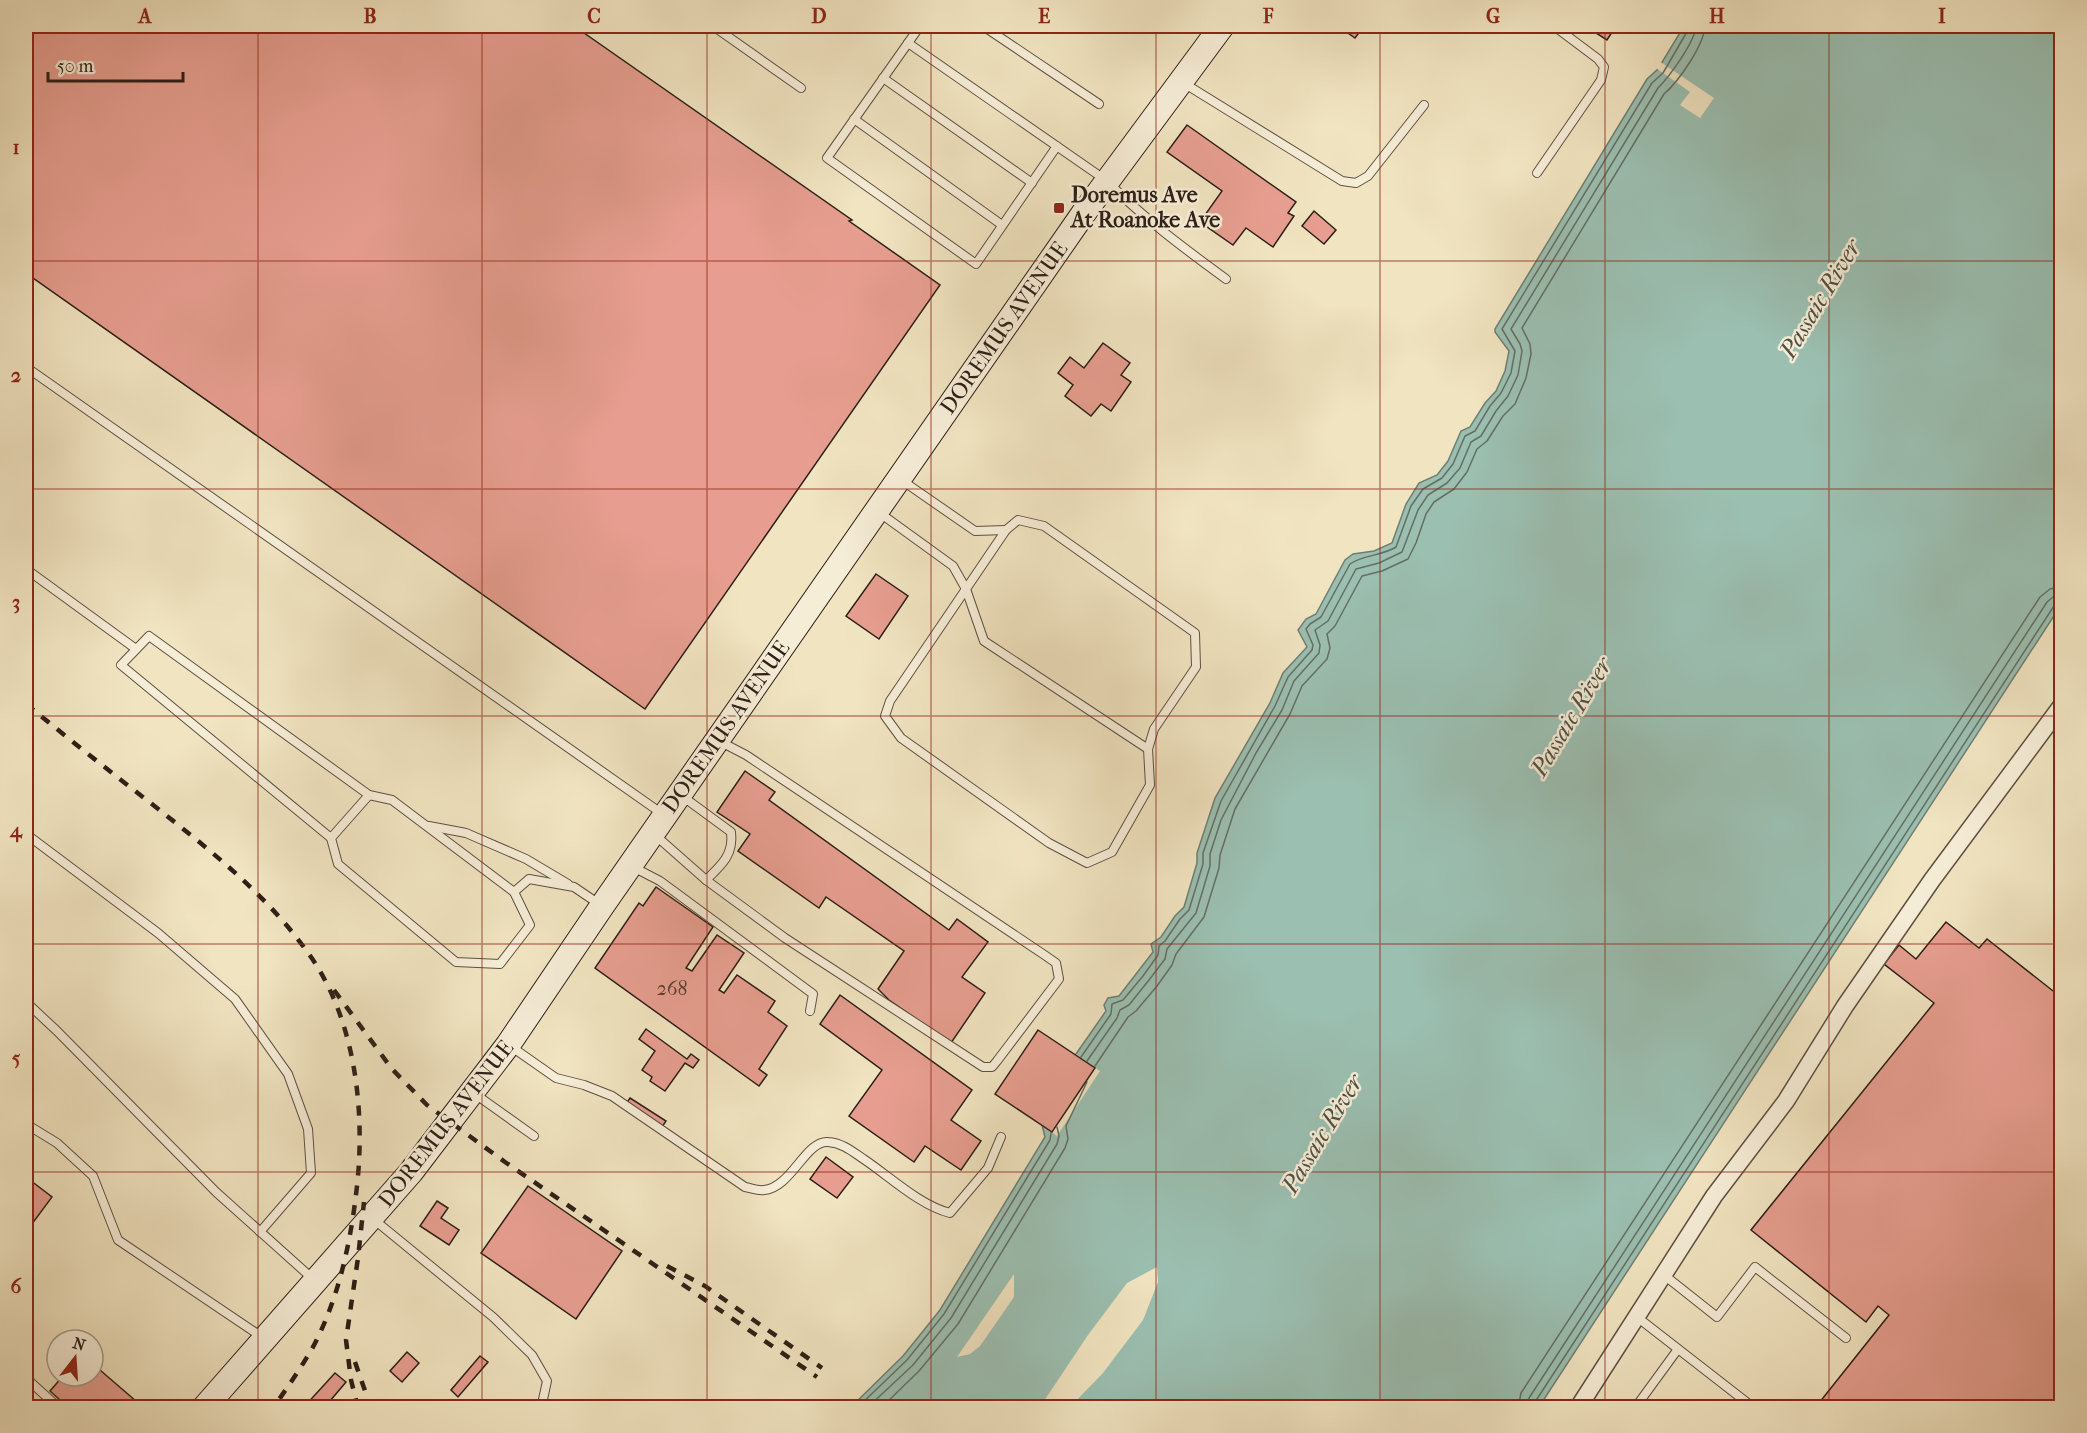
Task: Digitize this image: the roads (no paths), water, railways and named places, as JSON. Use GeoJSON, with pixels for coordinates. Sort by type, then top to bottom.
{"type":"FeatureCollection","features":[{"type":"Feature","properties":{"kind":"main road","name":"DOREMUS AVENUE"},"geometry":{"type":"LineString","coordinates":[[204,1407],[411,1172],[508,1045],[630,865],[1107,181],[1222,26]]}},
{"type":"Feature","properties":{"kind":"street"},"geometry":{"type":"LineString","coordinates":[[1578,1407],[1714,1196],[1786,1101],[1845,1006],[1925,890],[2061,705]]}},
{"type":"Feature","properties":{"kind":"lane"},"geometry":{"type":"LineString","coordinates":[[713,26],[801,88]]}},
{"type":"Feature","properties":{"kind":"lane"},"geometry":{"type":"LineString","coordinates":[[920,26],[827,158],[976,264],[1057,146]]}},
{"type":"Feature","properties":{"kind":"lane"},"geometry":{"type":"LineString","coordinates":[[983,26],[1099,104]]}},
{"type":"Feature","properties":{"kind":"lane"},"geometry":{"type":"LineString","coordinates":[[1537,173],[1601,80],[1604,70],[1598,59],[1554,26]]}},
{"type":"Feature","properties":{"kind":"lane"},"geometry":{"type":"LineString","coordinates":[[908,43],[1107,181],[1127,201],[1226,279]]}},
{"type":"Feature","properties":{"kind":"lane"},"geometry":{"type":"LineString","coordinates":[[883,78],[1032,183]]}},
{"type":"Feature","properties":{"kind":"lane"},"geometry":{"type":"LineString","coordinates":[[1181,82],[1342,181],[1356,183],[1368,176],[1424,105]]}},
{"type":"Feature","properties":{"kind":"lane"},"geometry":{"type":"LineString","coordinates":[[854,119],[1002,225]]}},
{"type":"Feature","properties":{"kind":"lane"},"geometry":{"type":"LineString","coordinates":[[26,367],[659,824],[706,880],[785,938],[983,1067],[992,1067],[1059,979],[1056,963],[746,754],[717,740]]}},
{"type":"Feature","properties":{"kind":"lane"},"geometry":{"type":"LineString","coordinates":[[899,479],[975,531],[1006,530]]}},
{"type":"Feature","properties":{"kind":"lane"},"geometry":{"type":"LineString","coordinates":[[877,511],[953,566],[966,589],[984,641],[1148,749]]}},
{"type":"Feature","properties":{"kind":"lane"},"geometry":{"type":"LineString","coordinates":[[1018,520],[1044,526],[1195,633],[1196,667],[1154,729],[1148,749],[1150,785],[1112,852],[1087,862],[1049,843],[901,738],[885,716],[890,701],[1006,530],[1018,520]]}},
{"type":"Feature","properties":{"kind":"lane"},"geometry":{"type":"LineString","coordinates":[[26,569],[136,649]]}},
{"type":"Feature","properties":{"kind":"lane"},"geometry":{"type":"LineString","coordinates":[[149,636],[369,795],[392,800],[514,892],[530,925],[500,964],[456,962],[338,864],[331,838],[121,665],[136,649],[149,636]]}},
{"type":"Feature","properties":{"kind":"lane"},"geometry":{"type":"LineString","coordinates":[[680,794],[731,832],[733,844],[724,864],[706,880]]}},
{"type":"Feature","properties":{"kind":"lane"},"geometry":{"type":"LineString","coordinates":[[331,838],[369,795]]}},
{"type":"Feature","properties":{"kind":"lane"},"geometry":{"type":"LineString","coordinates":[[425,826],[465,833],[526,859],[602,906]]}},
{"type":"Feature","properties":{"kind":"lane"},"geometry":{"type":"LineString","coordinates":[[26,834],[158,933],[235,999],[288,1074],[308,1129],[311,1173],[260,1232]]}},
{"type":"Feature","properties":{"kind":"lane"},"geometry":{"type":"LineString","coordinates":[[630,865],[660,881],[813,994],[810,1011]]}},
{"type":"Feature","properties":{"kind":"lane"},"geometry":{"type":"LineString","coordinates":[[514,892],[529,879],[574,887]]}},
{"type":"Feature","properties":{"kind":"lane"},"geometry":{"type":"LineString","coordinates":[[26,1002],[216,1192],[316,1281]]}},
{"type":"Feature","properties":{"kind":"lane"},"geometry":{"type":"LineString","coordinates":[[508,1045],[556,1078],[584,1085],[612,1096],[745,1187],[765,1190],[787,1178],[814,1147],[825,1142],[843,1145],[931,1206],[951,1213],[988,1168],[1001,1137]]}},
{"type":"Feature","properties":{"kind":"lane"},"geometry":{"type":"LineString","coordinates":[[472,1092],[534,1136]]}},
{"type":"Feature","properties":{"kind":"lane"},"geometry":{"type":"LineString","coordinates":[[26,1124],[57,1143],[93,1176],[118,1240],[265,1339]]}},
{"type":"Feature","properties":{"kind":"lane"},"geometry":{"type":"LineString","coordinates":[[371,1218],[494,1317],[532,1355],[547,1381],[543,1404],[540,1407]]}},
{"type":"Feature","properties":{"kind":"lane"},"geometry":{"type":"LineString","coordinates":[[1664,1275],[1717,1317],[1755,1267],[1846,1338]]}},
{"type":"Feature","properties":{"kind":"lane"},"geometry":{"type":"LineString","coordinates":[[1637,1317],[1754,1407]]}},
{"type":"Feature","properties":{"kind":"lane"},"geometry":{"type":"LineString","coordinates":[[1635,1407],[1678,1349]]}},
{"type":"Feature","properties":{"kind":"lane"},"geometry":{"type":"LineString","coordinates":[[26,1378],[59,1407]]}},
{"type":"Feature","properties":{"kind":"water","name":"Passaic River"},"geometry":{"type":"Polygon","coordinates":[[[1684,26],[2061,26],[2061,605],[1539,1407],[850,1408],[903,1356],[940,1310],[1045,1137],[1042,1125],[1076,1054],[1106,1011],[1104,1005],[1108,998],[1119,996],[1153,952],[1151,944],[1161,937],[1184,907],[1197,863],[1197,853],[1215,798],[1270,703],[1283,673],[1307,647],[1298,630],[1306,619],[1316,614],[1345,560],[1353,554],[1374,551],[1392,543],[1406,504],[1419,483],[1437,475],[1448,461],[1461,431],[1470,427],[1485,403],[1496,391],[1505,371],[1509,351],[1495,329],[1647,79],[1658,69],[1684,26]]]}},
{"type":"Feature","properties":{"kind":"railway"},"geometry":{"type":"LineString","coordinates":[[26,704],[242,879],[299,940],[329,988],[340,1015],[354,1071],[360,1129],[357,1186],[351,1227],[337,1289],[322,1328],[304,1363],[273,1408]]}},
{"type":"Feature","properties":{"kind":"railway"},"geometry":{"type":"LineString","coordinates":[[334,990],[392,1069],[427,1105],[505,1162],[817,1377]]}},
{"type":"Feature","properties":{"kind":"railway"},"geometry":{"type":"LineString","coordinates":[[358,1408],[351,1380],[346,1340],[364,1202]]}},
{"type":"Feature","properties":{"kind":"railway"},"geometry":{"type":"LineString","coordinates":[[667,1266],[705,1286],[822,1368]]}},
{"type":"Feature","properties":{"kind":"railway"},"geometry":{"type":"LineString","coordinates":[[355,1362],[371,1408]]}},
{"type":"Feature","properties":{"kind":"place","name":"Doremus Ave At Roanoke Ave"},"geometry":{"type":"Point","coordinates":[1059,208]}}]}
